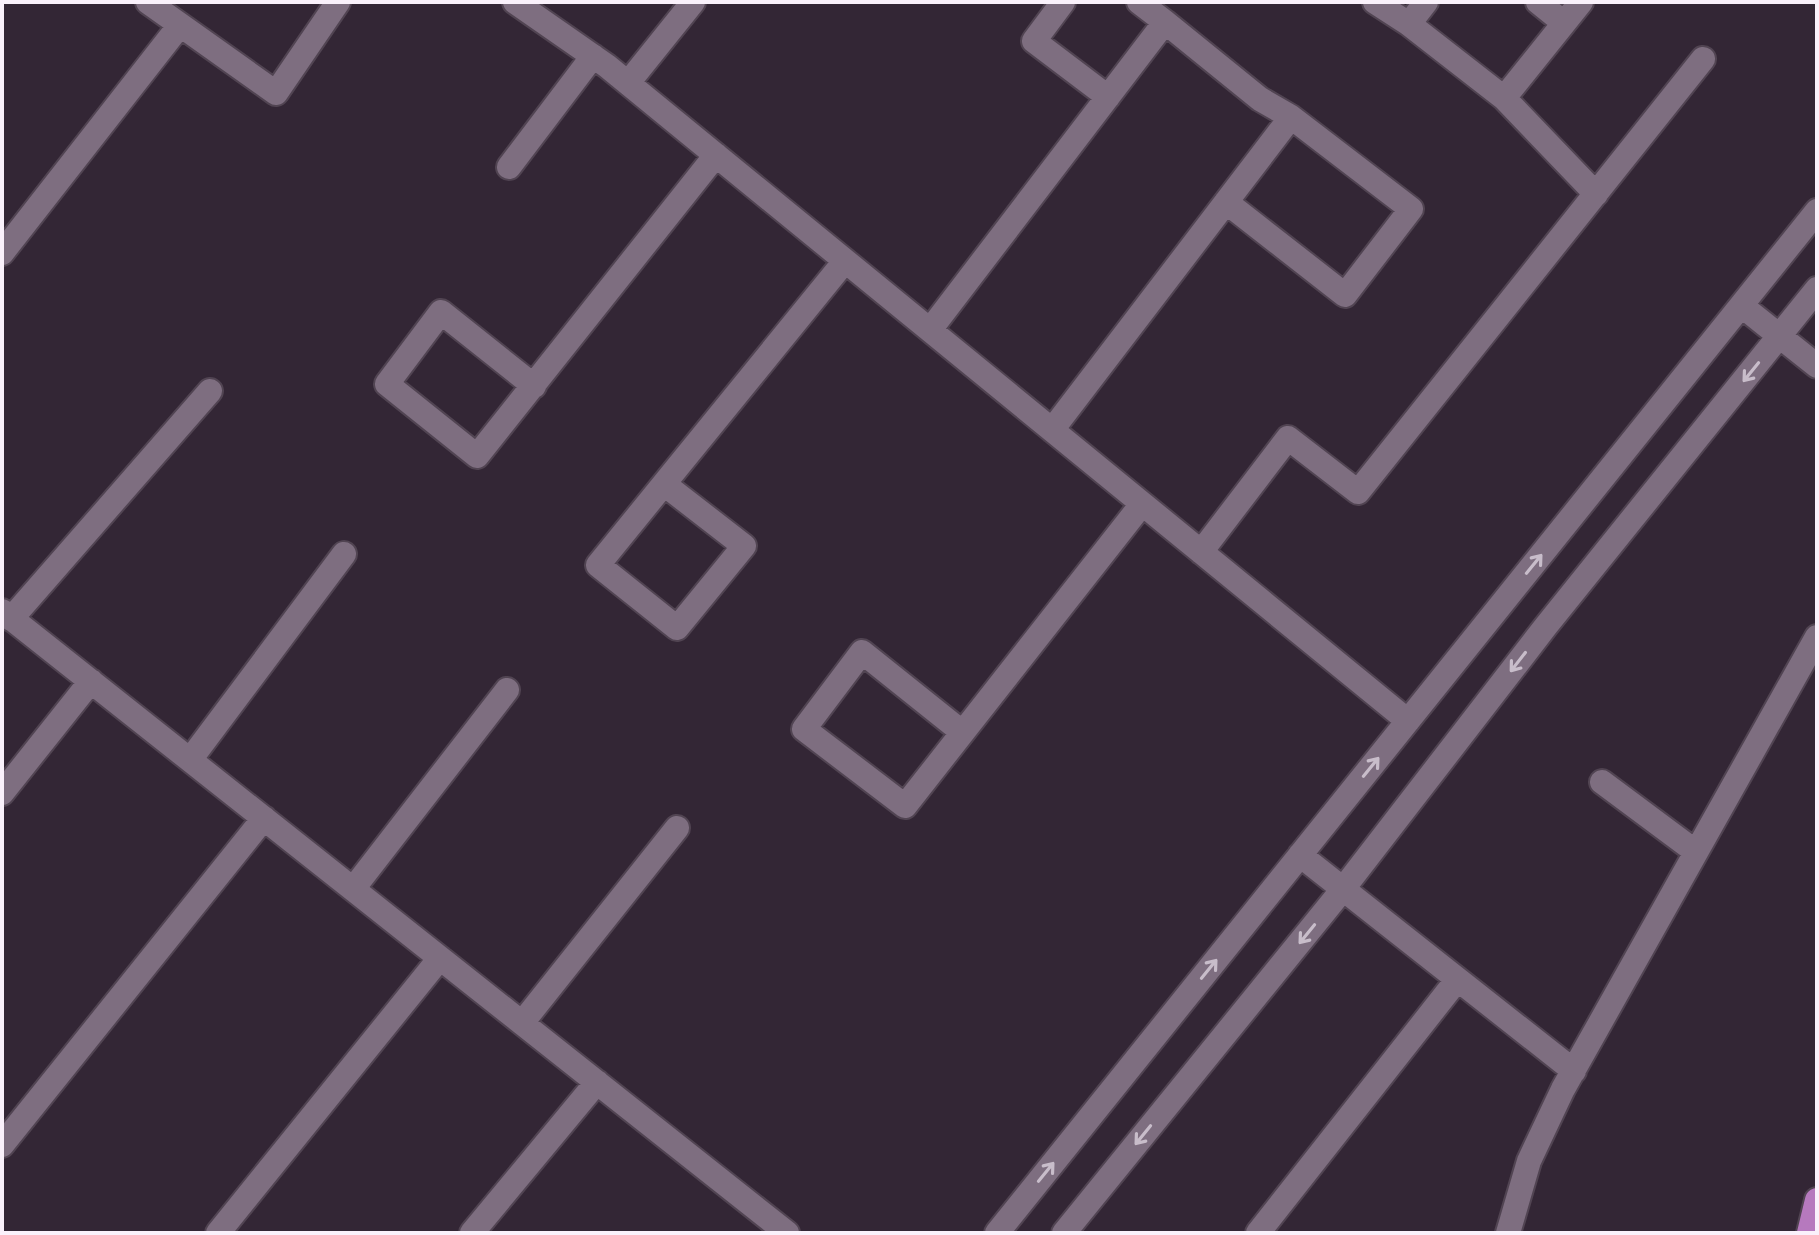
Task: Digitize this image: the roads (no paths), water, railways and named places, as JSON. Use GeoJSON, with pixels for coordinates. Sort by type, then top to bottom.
{"type":"FeatureCollection","features":[{"type":"Feature","properties":{"kind":"main road"},"geometry":{"type":"LineString","coordinates":[[1809,1233],[1817,1200]]}},
{"type":"Feature","properties":{"kind":"street"},"geometry":{"type":"LineString","coordinates":[[148,2],[276,93],[338,2]]}},
{"type":"Feature","properties":{"kind":"street"},"geometry":{"type":"LineString","coordinates":[[515,2],[628,83],[1408,721]]}},
{"type":"Feature","properties":{"kind":"street"},"geometry":{"type":"LineString","coordinates":[[628,83],[693,2]]}},
{"type":"Feature","properties":{"kind":"street"},"geometry":{"type":"LineString","coordinates":[[1063,2],[1034,41],[1108,97]]}},
{"type":"Feature","properties":{"kind":"street"},"geometry":{"type":"LineString","coordinates":[[1139,2],[1260,99],[1291,117],[1411,209],[1345,295],[1226,202]]}},
{"type":"Feature","properties":{"kind":"street"},"geometry":{"type":"LineString","coordinates":[[1375,2],[1409,24],[1504,98],[1596,194]]}},
{"type":"Feature","properties":{"kind":"street"},"geometry":{"type":"LineString","coordinates":[[1409,24],[1426,2]]}},
{"type":"Feature","properties":{"kind":"street"},"geometry":{"type":"LineString","coordinates":[[1538,2],[1564,23]]}},
{"type":"Feature","properties":{"kind":"street"},"geometry":{"type":"LineString","coordinates":[[1504,98],[1581,2]]}},
{"type":"Feature","properties":{"kind":"street"},"geometry":{"type":"LineString","coordinates":[[930,330],[1165,22]]}},
{"type":"Feature","properties":{"kind":"street"},"geometry":{"type":"LineString","coordinates":[[2,253],[180,25]]}},
{"type":"Feature","properties":{"kind":"street"},"geometry":{"type":"LineString","coordinates":[[509,167],[593,56]]}},
{"type":"Feature","properties":{"kind":"street"},"geometry":{"type":"LineString","coordinates":[[1201,552],[1288,438],[1358,492],[1703,59]]}},
{"type":"Feature","properties":{"kind":"street"},"geometry":{"type":"LineString","coordinates":[[1052,430],[1291,117]]}},
{"type":"Feature","properties":{"kind":"street"},"geometry":{"type":"LineString","coordinates":[[534,386],[441,312],[387,384],[477,456],[534,386],[716,155]]}},
{"type":"Feature","properties":{"kind":"street"},"geometry":{"type":"LineString","coordinates":[[997,1233],[1817,211]]}},
{"type":"Feature","properties":{"kind":"street"},"geometry":{"type":"LineString","coordinates":[[664,484],[744,546],[677,628],[598,565],[845,261]]}},
{"type":"Feature","properties":{"kind":"street"},"geometry":{"type":"LineString","coordinates":[[1064,1233],[1343,889],[1546,626],[1817,289]]}},
{"type":"Feature","properties":{"kind":"street"},"geometry":{"type":"LineString","coordinates":[[1742,306],[1817,366]]}},
{"type":"Feature","properties":{"kind":"street"},"geometry":{"type":"LineString","coordinates":[[210,391],[7,615],[787,1233]]}},
{"type":"Feature","properties":{"kind":"street"},"geometry":{"type":"LineString","coordinates":[[962,732],[862,652],[804,729],[905,806],[1142,504]]}},
{"type":"Feature","properties":{"kind":"street"},"geometry":{"type":"LineString","coordinates":[[190,760],[344,554]]}},
{"type":"Feature","properties":{"kind":"street"},"geometry":{"type":"LineString","coordinates":[[1508,1233],[1529,1161],[1574,1071],[1817,637]]}},
{"type":"Feature","properties":{"kind":"street"},"geometry":{"type":"LineString","coordinates":[[2,793],[91,681]]}},
{"type":"Feature","properties":{"kind":"street"},"geometry":{"type":"LineString","coordinates":[[353,889],[507,690]]}},
{"type":"Feature","properties":{"kind":"street"},"geometry":{"type":"LineString","coordinates":[[1602,782],[1696,852]]}},
{"type":"Feature","properties":{"kind":"street"},"geometry":{"type":"LineString","coordinates":[[2,1145],[264,818]]}},
{"type":"Feature","properties":{"kind":"street"},"geometry":{"type":"LineString","coordinates":[[522,1023],[677,828]]}},
{"type":"Feature","properties":{"kind":"street"},"geometry":{"type":"LineString","coordinates":[[1300,855],[1574,1071]]}},
{"type":"Feature","properties":{"kind":"street"},"geometry":{"type":"LineString","coordinates":[[218,1233],[440,958]]}},
{"type":"Feature","properties":{"kind":"street"},"geometry":{"type":"LineString","coordinates":[[1258,1233],[1457,980]]}},
{"type":"Feature","properties":{"kind":"street"},"geometry":{"type":"LineString","coordinates":[[472,1233],[597,1082]]}}]}
